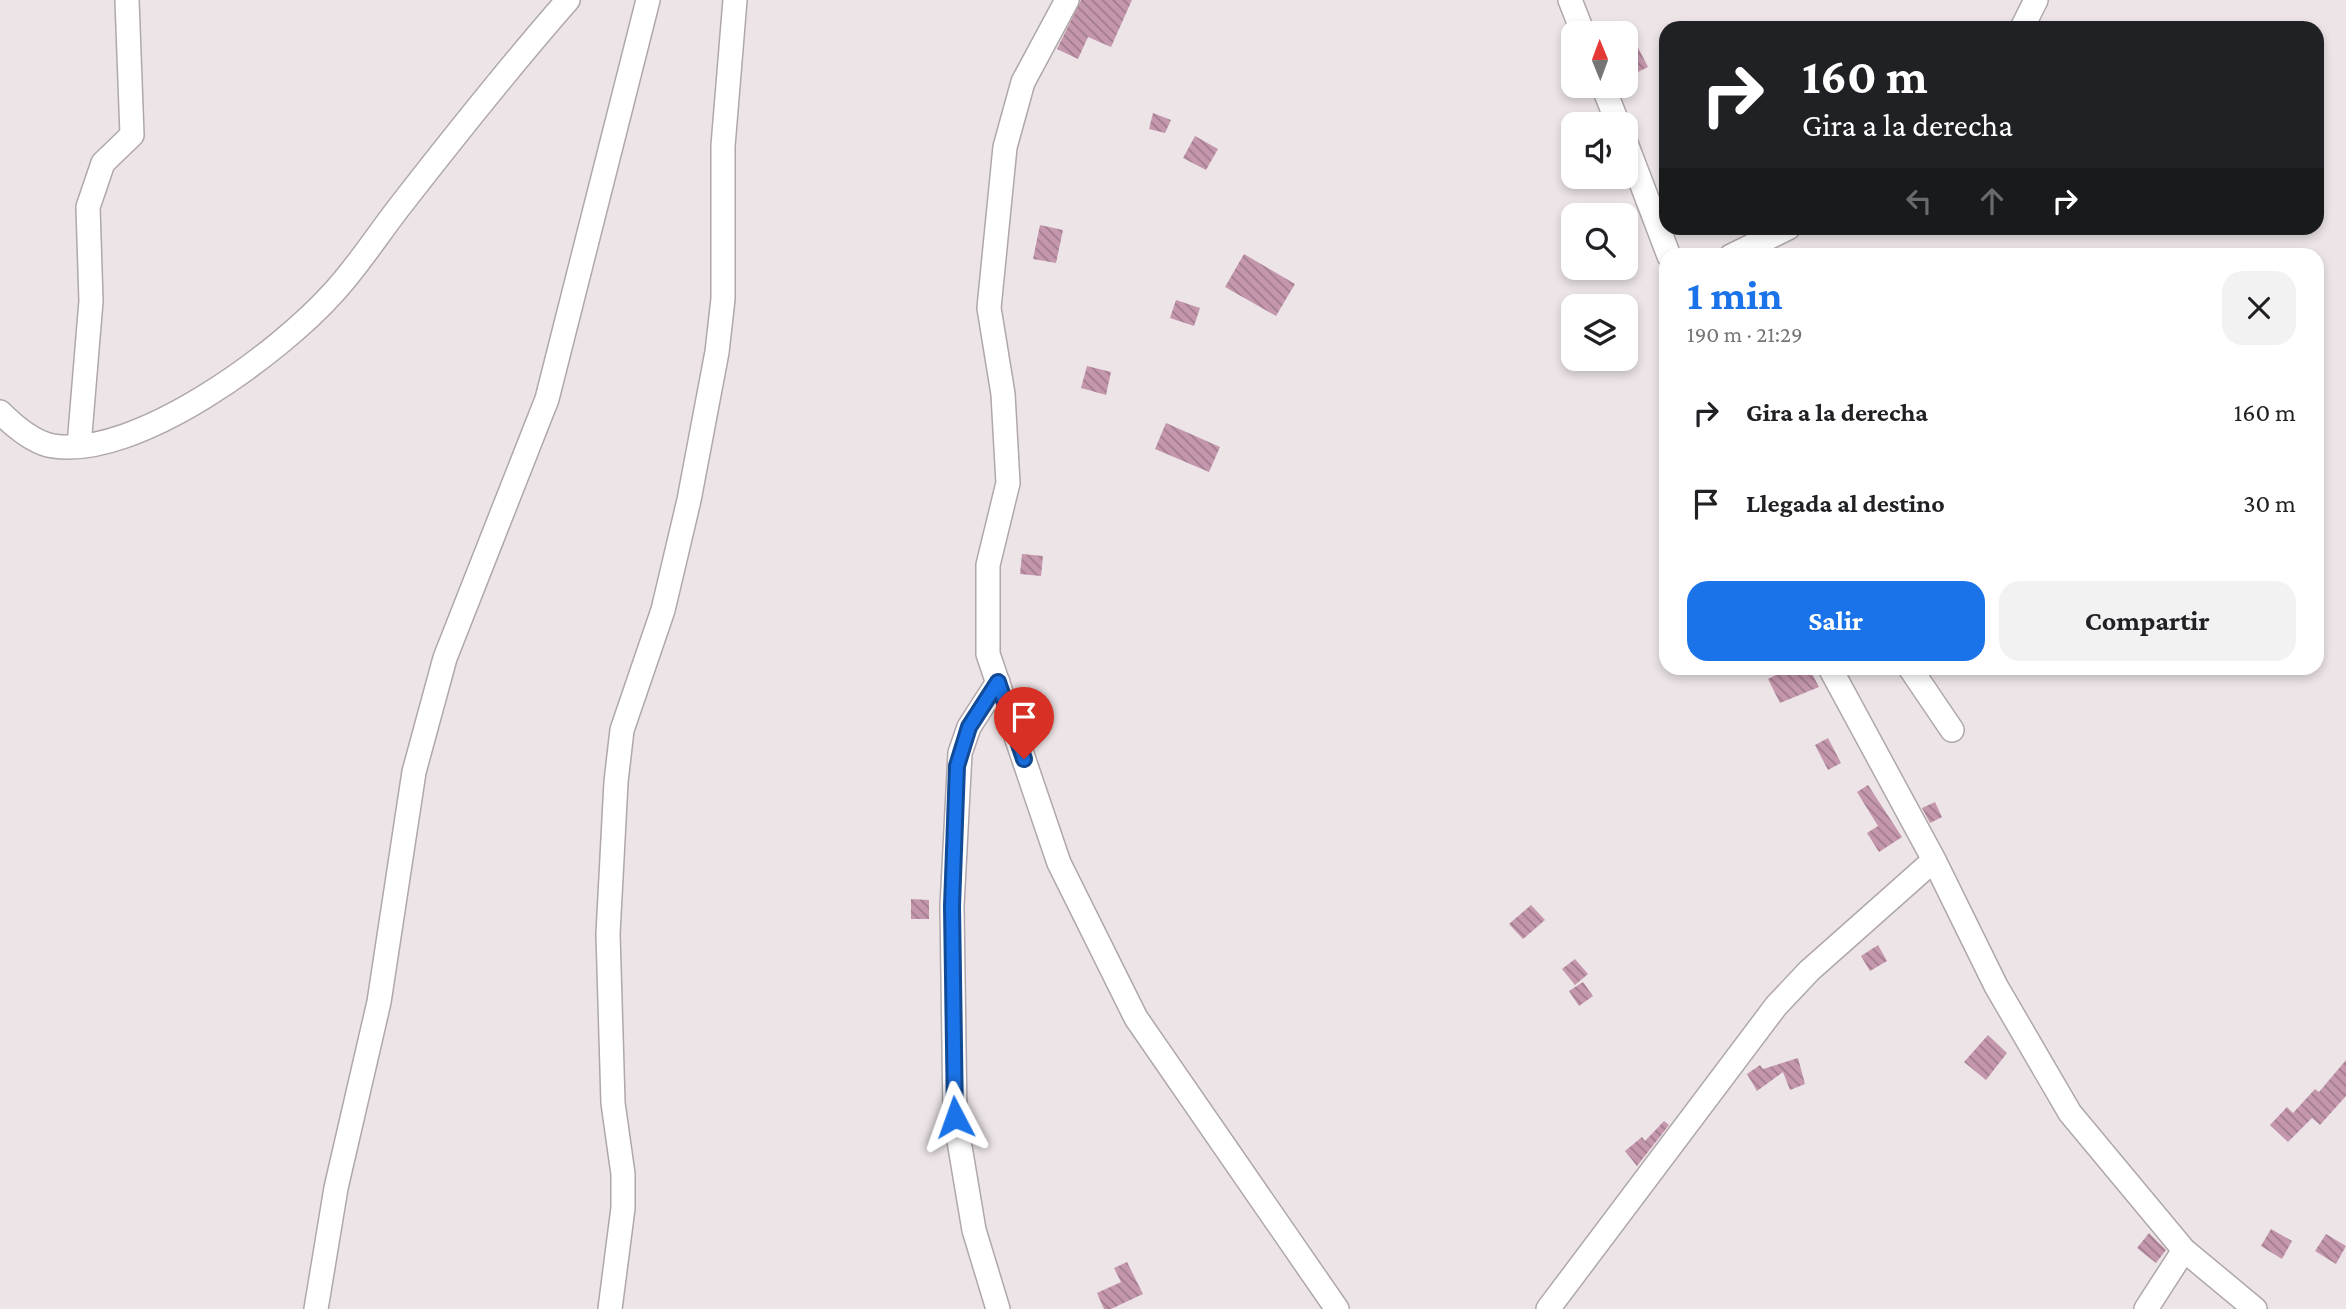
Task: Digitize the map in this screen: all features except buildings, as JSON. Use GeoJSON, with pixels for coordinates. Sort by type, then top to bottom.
{"type":"FeatureCollection","features":[{"type":"Feature","properties":{"kind":"street"},"geometry":{"type":"LineString","coordinates":[[79,446],[91,302],[88,207],[103,163],[132,135],[127,0]]}},
{"type":"Feature","properties":{"kind":"street"},"geometry":{"type":"LineString","coordinates":[[0,412],[13,426],[51,446],[90,446],[147,428],[199,400],[272,348],[333,293],[495,84],[568,0]]}},
{"type":"Feature","properties":{"kind":"street"},"geometry":{"type":"LineString","coordinates":[[316,1309],[336,1188],[379,1002],[414,772],[445,658],[547,399],[648,0]]}},
{"type":"Feature","properties":{"kind":"street"},"geometry":{"type":"LineString","coordinates":[[610,1309],[623,1208],[623,1174],[613,1103],[608,934],[616,782],[622,730],[663,610],[689,500],[717,352],[723,299],[724,133],[735,0]]}},
{"type":"Feature","properties":{"kind":"street"},"geometry":{"type":"LineString","coordinates":[[1068,0],[1023,82],[1005,147],[989,308],[1003,394],[1008,482],[988,565],[988,654],[1059,863],[1136,1017],[1337,1309]]}},
{"type":"Feature","properties":{"kind":"street"},"geometry":{"type":"LineString","coordinates":[[1570,0],[1578,21]]}},
{"type":"Feature","properties":{"kind":"street"},"geometry":{"type":"LineString","coordinates":[[2026,21],[2036,0]]}},
{"type":"Feature","properties":{"kind":"street"},"geometry":{"type":"LineString","coordinates":[[1638,175],[1659,230]]}},
{"type":"Feature","properties":{"kind":"street"},"geometry":{"type":"LineString","coordinates":[[1747,248],[1774,235]]}},
{"type":"Feature","properties":{"kind":"street"},"geometry":{"type":"LineString","coordinates":[[1834,675],[1934,860],[1996,986],[2070,1113],[2184,1250],[2255,1309]]}},
{"type":"Feature","properties":{"kind":"street"},"geometry":{"type":"LineString","coordinates":[[1915,675],[1952,730]]}},
{"type":"Feature","properties":{"kind":"street"},"geometry":{"type":"LineString","coordinates":[[998,682],[969,727],[957,766],[952,906],[952,1054],[955,1117],[965,1190],[998,1309]]}},
{"type":"Feature","properties":{"kind":"street"},"geometry":{"type":"LineString","coordinates":[[1548,1309],[1776,1006],[1809,971],[1934,860]]}},
{"type":"Feature","properties":{"kind":"street"},"geometry":{"type":"LineString","coordinates":[[2146,1309],[2184,1250]]}},
{"type":"Feature","properties":{"kind":"route"},"geometry":{"type":"LineString","coordinates":[[955,1117],[952,1054],[952,906],[957,766],[969,727],[998,682],[1024,759]]}}]}
